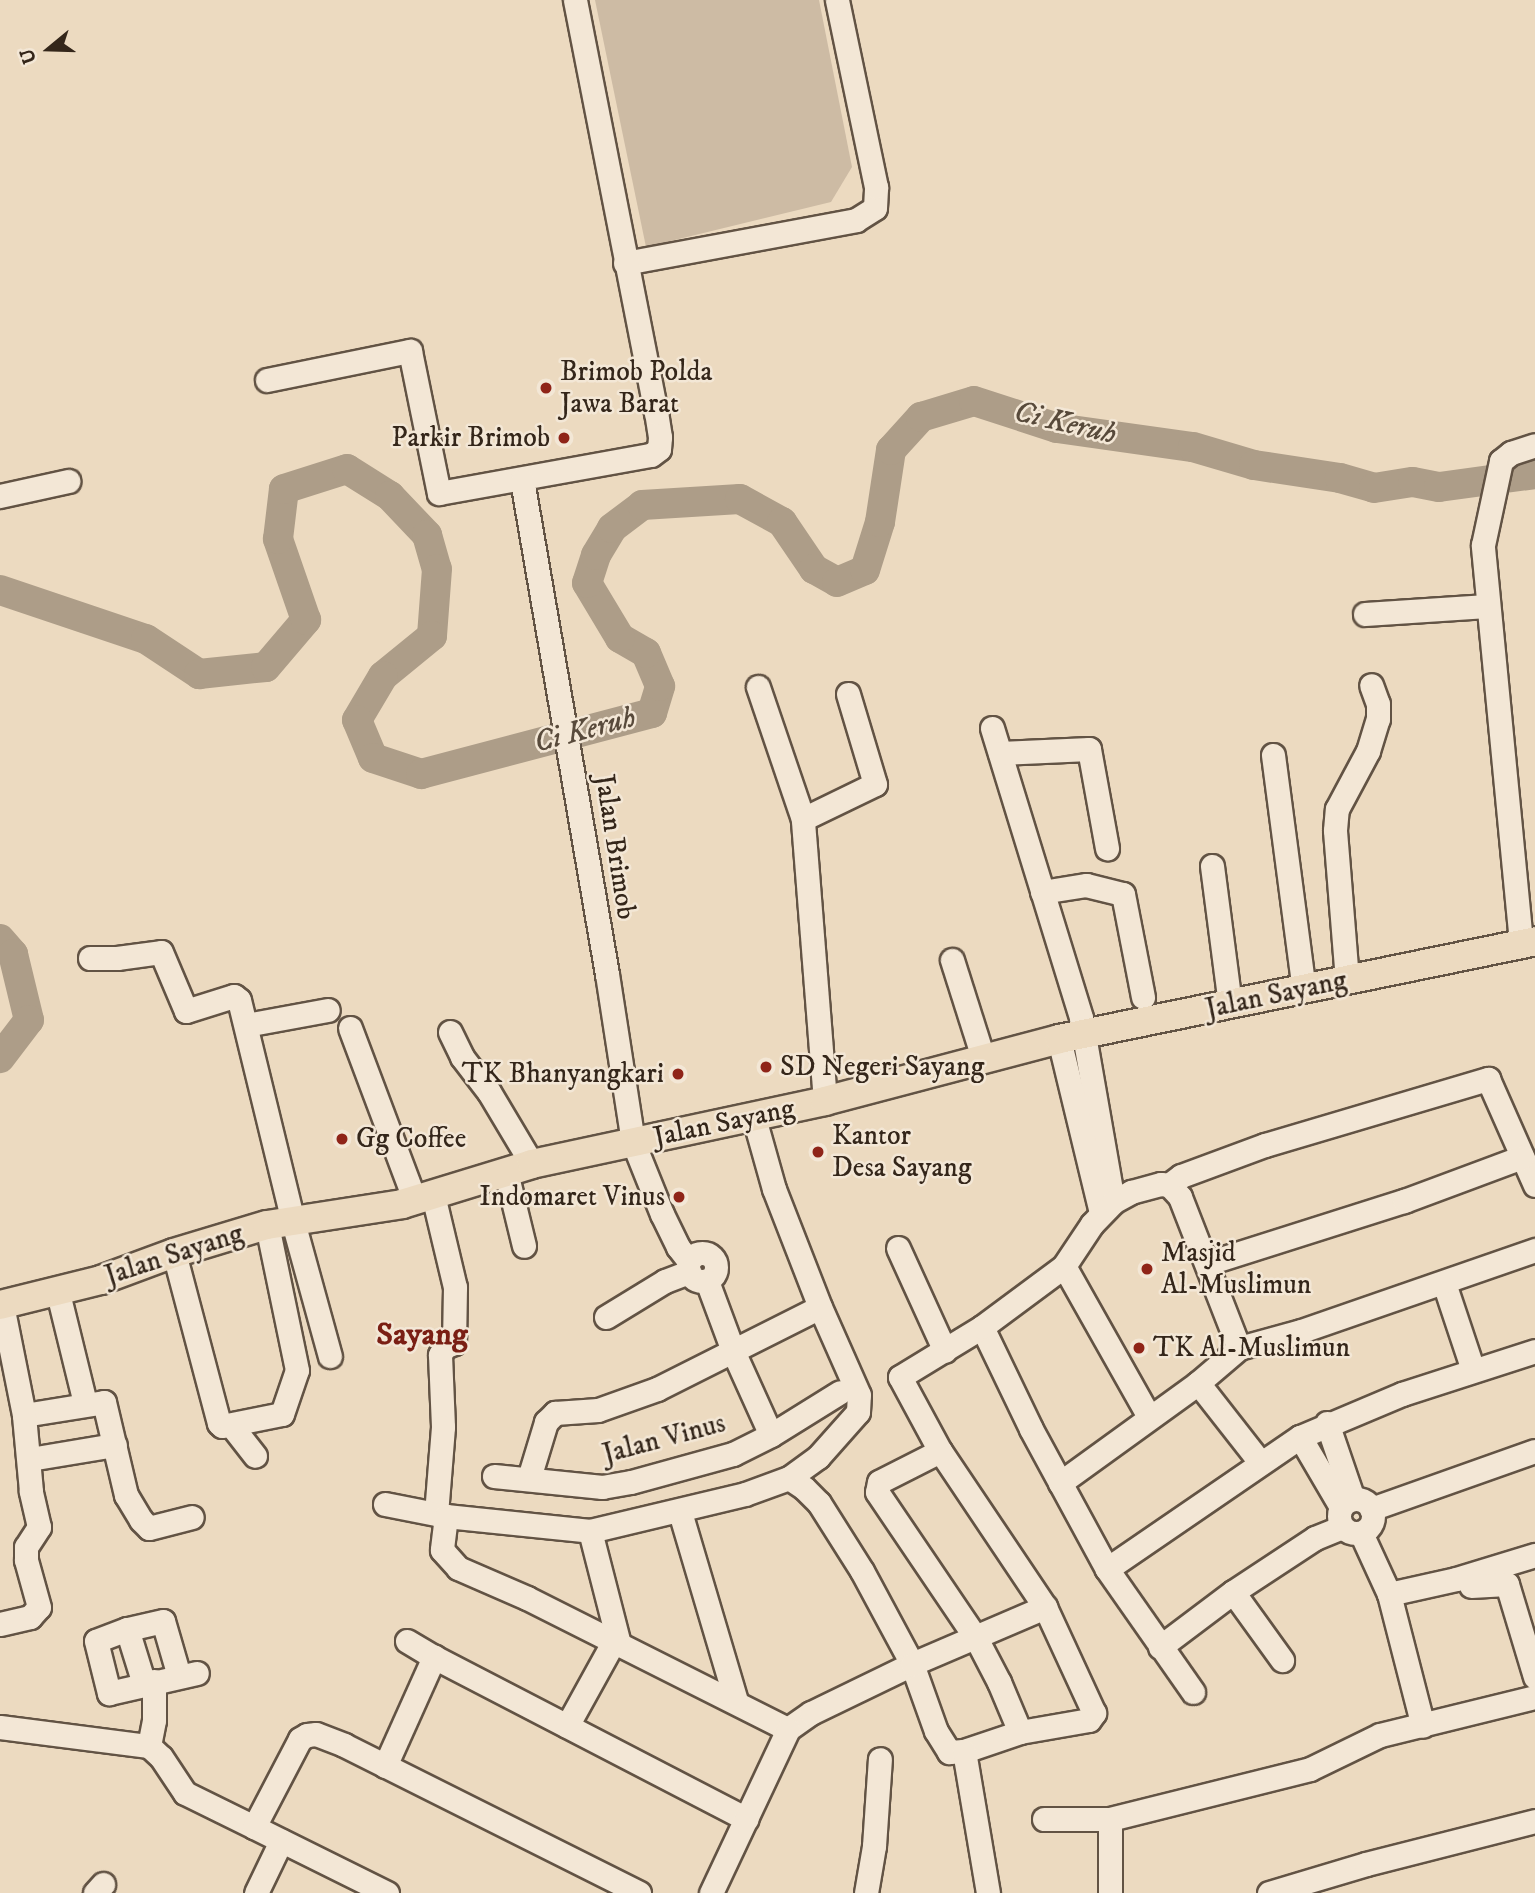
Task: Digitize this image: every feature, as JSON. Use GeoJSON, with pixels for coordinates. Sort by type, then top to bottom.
{"type":"FeatureCollection","features":[{"type":"Feature","properties":{"kind":"main road","name":"Jalan Sayang"},"geometry":{"type":"LineString","coordinates":[[1,1305],[58,1293],[174,1253],[280,1223],[424,1198],[519,1168],[639,1147],[1071,1037],[1528,942]]}},
{"type":"Feature","properties":{"kind":"street"},"geometry":{"type":"LineString","coordinates":[[267,380],[410,351],[439,493],[651,455],[659,449],[656,413],[575,0]]}},
{"type":"Feature","properties":{"kind":"street"},"geometry":{"type":"LineString","coordinates":[[625,263],[856,220],[876,208],[876,187],[837,0]]}},
{"type":"Feature","properties":{"kind":"street"},"geometry":{"type":"LineString","coordinates":[[1528,942],[1487,606],[1483,545],[1501,461],[1511,453],[1535,444]]}},
{"type":"Feature","properties":{"kind":"street","name":"Jalan Brimob"},"geometry":{"type":"LineString","coordinates":[[527,479],[639,1147]]}},
{"type":"Feature","properties":{"kind":"street"},"geometry":{"type":"LineString","coordinates":[[0,496],[68,481]]}},
{"type":"Feature","properties":{"kind":"street"},"geometry":{"type":"LineString","coordinates":[[1365,614],[1487,606]]}},
{"type":"Feature","properties":{"kind":"street"},"geometry":{"type":"LineString","coordinates":[[1347,980],[1335,830],[1337,809],[1368,751],[1378,719],[1378,704],[1371,685]]}},
{"type":"Feature","properties":{"kind":"street"},"geometry":{"type":"LineString","coordinates":[[758,687],[803,819],[825,1101]]}},
{"type":"Feature","properties":{"kind":"street"},"geometry":{"type":"LineString","coordinates":[[803,819],[875,784],[848,694]]}},
{"type":"Feature","properties":{"kind":"street"},"geometry":{"type":"LineString","coordinates":[[992,728],[1081,1018],[1071,1037],[1107,1207]]}},
{"type":"Feature","properties":{"kind":"street"},"geometry":{"type":"LineString","coordinates":[[1000,753],[1088,749],[1107,848]]}},
{"type":"Feature","properties":{"kind":"street"},"geometry":{"type":"LineString","coordinates":[[1273,755],[1304,989]]}},
{"type":"Feature","properties":{"kind":"street"},"geometry":{"type":"LineString","coordinates":[[1212,866],[1230,1005]]}},
{"type":"Feature","properties":{"kind":"street"},"geometry":{"type":"LineString","coordinates":[[1042,892],[1086,885],[1123,894],[1143,997]]}},
{"type":"Feature","properties":{"kind":"street"},"geometry":{"type":"LineString","coordinates":[[90,958],[117,958],[161,952],[184,1010],[189,1012],[234,996],[239,1000],[246,1024],[280,1223],[297,1375],[282,1414],[232,1425],[222,1426],[219,1423],[174,1253]]}},
{"type":"Feature","properties":{"kind":"street"},"geometry":{"type":"LineString","coordinates":[[952,961],[983,1058]]}},
{"type":"Feature","properties":{"kind":"street"},"geometry":{"type":"LineString","coordinates":[[246,1024],[328,1010]]}},
{"type":"Feature","properties":{"kind":"street"},"geometry":{"type":"LineString","coordinates":[[350,1028],[424,1198],[455,1287],[454,1343],[444,1348],[440,1355],[443,1427],[442,1550],[458,1568],[736,1701],[788,1729]]}},
{"type":"Feature","properties":{"kind":"street"},"geometry":{"type":"LineString","coordinates":[[450,1032],[462,1058],[489,1093],[519,1168],[524,1246]]}},
{"type":"Feature","properties":{"kind":"street"},"geometry":{"type":"LineString","coordinates":[[789,1478],[819,1503],[862,1571],[912,1664],[942,1744],[949,1752],[964,1751],[1020,1732],[1094,1717],[1045,1607],[940,1451],[900,1377],[982,1327],[1064,1266],[1107,1207],[1138,1189],[1169,1185],[1181,1176],[1265,1145],[1488,1079],[1535,1185]]}},
{"type":"Feature","properties":{"kind":"street"},"geometry":{"type":"LineString","coordinates":[[385,1504],[441,1515],[590,1531],[680,1512],[746,1494],[789,1478],[818,1457],[858,1412],[859,1395],[820,1307],[774,1188],[754,1118]]}},
{"type":"Feature","properties":{"kind":"street","name":"Jalan Vinus"},"geometry":{"type":"LineString","coordinates":[[639,1147],[662,1214],[678,1247],[695,1271],[771,1435]]}},
{"type":"Feature","properties":{"kind":"street"},"geometry":{"type":"LineString","coordinates":[[1208,1263],[1405,1201],[1522,1157]]}},
{"type":"Feature","properties":{"kind":"street"},"geometry":{"type":"LineString","coordinates":[[1169,1185],[1180,1197],[1240,1348]]}},
{"type":"Feature","properties":{"kind":"street"},"geometry":{"type":"LineString","coordinates":[[280,1223],[330,1356]]}},
{"type":"Feature","properties":{"kind":"street"},"geometry":{"type":"LineString","coordinates":[[898,1248],[945,1351]]}},
{"type":"Feature","properties":{"kind":"street"},"geometry":{"type":"LineString","coordinates":[[1060,1483],[1198,1383],[1240,1348],[1301,1331],[1535,1250]]}},
{"type":"Feature","properties":{"kind":"street"},"geometry":{"type":"LineString","coordinates":[[1064,1266],[1149,1417]]}},
{"type":"Feature","properties":{"kind":"street"},"geometry":{"type":"LineString","coordinates":[[606,1317],[666,1281],[695,1271]]}},
{"type":"Feature","properties":{"kind":"street"},"geometry":{"type":"LineString","coordinates":[[1444,1283],[1473,1370]]}},
{"type":"Feature","properties":{"kind":"street"},"geometry":{"type":"LineString","coordinates":[[58,1293],[85,1403]]}},
{"type":"Feature","properties":{"kind":"street"},"geometry":{"type":"LineString","coordinates":[[0,1625],[30,1618],[39,1607],[26,1560],[26,1547],[39,1527],[31,1491],[24,1415],[1,1305]]}},
{"type":"Feature","properties":{"kind":"street","name":"Jalan Vinus"},"geometry":{"type":"LineString","coordinates":[[528,1478],[546,1422],[555,1413],[598,1410],[657,1389],[820,1307]]}},
{"type":"Feature","properties":{"kind":"street"},"geometry":{"type":"LineString","coordinates":[[982,1327],[1060,1483],[1107,1569],[1193,1692]]}},
{"type":"Feature","properties":{"kind":"street"},"geometry":{"type":"LineString","coordinates":[[1107,1569],[1260,1462],[1327,1423],[1473,1370],[1535,1351]]}},
{"type":"Feature","properties":{"kind":"street"},"geometry":{"type":"LineString","coordinates":[[1198,1383],[1260,1462]]}},
{"type":"Feature","properties":{"kind":"street","name":"Jalan Vinus"},"geometry":{"type":"LineString","coordinates":[[494,1476],[602,1487],[621,1484],[733,1454],[771,1435],[840,1392]]}},
{"type":"Feature","properties":{"kind":"street"},"geometry":{"type":"LineString","coordinates":[[24,1415],[104,1402],[126,1495],[141,1520],[149,1528],[192,1517]]}},
{"type":"Feature","properties":{"kind":"street"},"geometry":{"type":"LineString","coordinates":[[1327,1423],[1354,1515],[1391,1600],[1423,1726]]}},
{"type":"Feature","properties":{"kind":"street"},"geometry":{"type":"LineString","coordinates":[[232,1425],[255,1456]]}},
{"type":"Feature","properties":{"kind":"street"},"geometry":{"type":"LineString","coordinates":[[1300,1437],[1354,1515]]}},
{"type":"Feature","properties":{"kind":"street"},"geometry":{"type":"LineString","coordinates":[[30,1459],[115,1445]]}},
{"type":"Feature","properties":{"kind":"street"},"geometry":{"type":"LineString","coordinates":[[940,1451],[879,1482],[877,1492],[976,1638],[999,1682],[1020,1732]]}},
{"type":"Feature","properties":{"kind":"street"},"geometry":{"type":"LineString","coordinates":[[1160,1647],[1233,1592],[1354,1515],[1535,1451]]}},
{"type":"Feature","properties":{"kind":"street"},"geometry":{"type":"LineString","coordinates":[[680,1512],[736,1701]]}},
{"type":"Feature","properties":{"kind":"street"},"geometry":{"type":"LineString","coordinates":[[567,1726],[616,1643],[590,1531]]}},
{"type":"Feature","properties":{"kind":"street"},"geometry":{"type":"LineString","coordinates":[[1391,1600],[1535,1555]]}},
{"type":"Feature","properties":{"kind":"street"},"geometry":{"type":"LineString","coordinates":[[1391,1600],[1447,1590],[1507,1584],[1535,1677]]}},
{"type":"Feature","properties":{"kind":"street"},"geometry":{"type":"LineString","coordinates":[[1233,1592],[1282,1660]]}},
{"type":"Feature","properties":{"kind":"street"},"geometry":{"type":"LineString","coordinates":[[711,1893],[788,1729],[811,1713],[912,1664],[1045,1607]]}},
{"type":"Feature","properties":{"kind":"street"},"geometry":{"type":"LineString","coordinates":[[172,1618],[188,1674],[108,1692],[95,1643],[127,1629],[172,1618]]}},
{"type":"Feature","properties":{"kind":"street"},"geometry":{"type":"LineString","coordinates":[[127,1629],[149,1683],[154,1720],[149,1746]]}},
{"type":"Feature","properties":{"kind":"street"},"geometry":{"type":"LineString","coordinates":[[407,1641],[747,1819]]}},
{"type":"Feature","properties":{"kind":"street"},"geometry":{"type":"LineString","coordinates":[[386,1766],[434,1657]]}},
{"type":"Feature","properties":{"kind":"street"},"geometry":{"type":"LineString","coordinates":[[1044,1819],[1110,1819],[1310,1769],[1380,1735],[1535,1697]]}},
{"type":"Feature","properties":{"kind":"street"},"geometry":{"type":"LineString","coordinates":[[0,1727],[149,1746],[161,1757],[185,1793],[387,1893]]}},
{"type":"Feature","properties":{"kind":"street"},"geometry":{"type":"LineString","coordinates":[[254,1827],[300,1740],[307,1735],[316,1734],[386,1766],[639,1893]]}},
{"type":"Feature","properties":{"kind":"street"},"geometry":{"type":"LineString","coordinates":[[964,1751],[988,1893]]}},
{"type":"Feature","properties":{"kind":"street"},"geometry":{"type":"LineString","coordinates":[[866,1893],[874,1846],[880,1759]]}},
{"type":"Feature","properties":{"kind":"street"},"geometry":{"type":"LineString","coordinates":[[1110,1819],[1110,1893]]}},
{"type":"Feature","properties":{"kind":"street"},"geometry":{"type":"LineString","coordinates":[[1269,1893],[1535,1821]]}},
{"type":"Feature","properties":{"kind":"street"},"geometry":{"type":"LineString","coordinates":[[256,1893],[281,1841]]}},
{"type":"Feature","properties":{"kind":"shaded area"},"geometry":{"type":"Polygon","coordinates":[[[595,0],[819,0],[852,167],[831,202],[646,247],[595,0]]]}},
{"type":"Feature","properties":{"kind":"waterway","name":"Ci Keruh"},"geometry":{"type":"LineString","coordinates":[[0,590],[146,639],[199,674],[266,667],[306,620],[278,539],[284,489],[347,469],[390,496],[427,535],[437,569],[432,636],[383,676],[357,720],[373,758],[421,774],[652,713],[660,686],[646,653],[620,638],[587,583],[596,555],[612,528],[642,505],[740,499],[782,522],[814,569],[837,582],[865,570],[880,522],[891,450],[921,417],[974,401],[1057,428],[1193,447],[1254,465],[1340,478],[1374,488],[1413,482],[1439,487],[1535,474]]}},
{"type":"Feature","properties":{"kind":"waterway","name":"Ci Keruh"},"geometry":{"type":"LineString","coordinates":[[0,939],[13,954],[29,1020],[0,1058]]}},
{"type":"Feature","properties":{"kind":"place","name":"Brimob Polda Jawa Barat"},"geometry":{"type":"Point","coordinates":[546,388]}},
{"type":"Feature","properties":{"kind":"place","name":"Parkir Brimob"},"geometry":{"type":"Point","coordinates":[564,438]}},
{"type":"Feature","properties":{"kind":"place","name":"SD Negeri Sayang"},"geometry":{"type":"Point","coordinates":[766,1067]}},
{"type":"Feature","properties":{"kind":"place","name":"TK Bhanyangkari"},"geometry":{"type":"Point","coordinates":[678,1074]}},
{"type":"Feature","properties":{"kind":"place","name":"Gg Coffee"},"geometry":{"type":"Point","coordinates":[342,1139]}},
{"type":"Feature","properties":{"kind":"place","name":"Kantor Desa Sayang"},"geometry":{"type":"Point","coordinates":[818,1152]}},
{"type":"Feature","properties":{"kind":"place","name":"Indomaret Vinus"},"geometry":{"type":"Point","coordinates":[679,1197]}},
{"type":"Feature","properties":{"kind":"place","name":"Masjid Al-Muslimun"},"geometry":{"type":"Point","coordinates":[1147,1269]}},
{"type":"Feature","properties":{"kind":"place","name":"TK Al-Muslimun"},"geometry":{"type":"Point","coordinates":[1139,1348]}},
{"type":"Feature","properties":{"kind":"district","name":"Sayang"},"geometry":{"type":"Point","coordinates":[422,1335]}}]}
